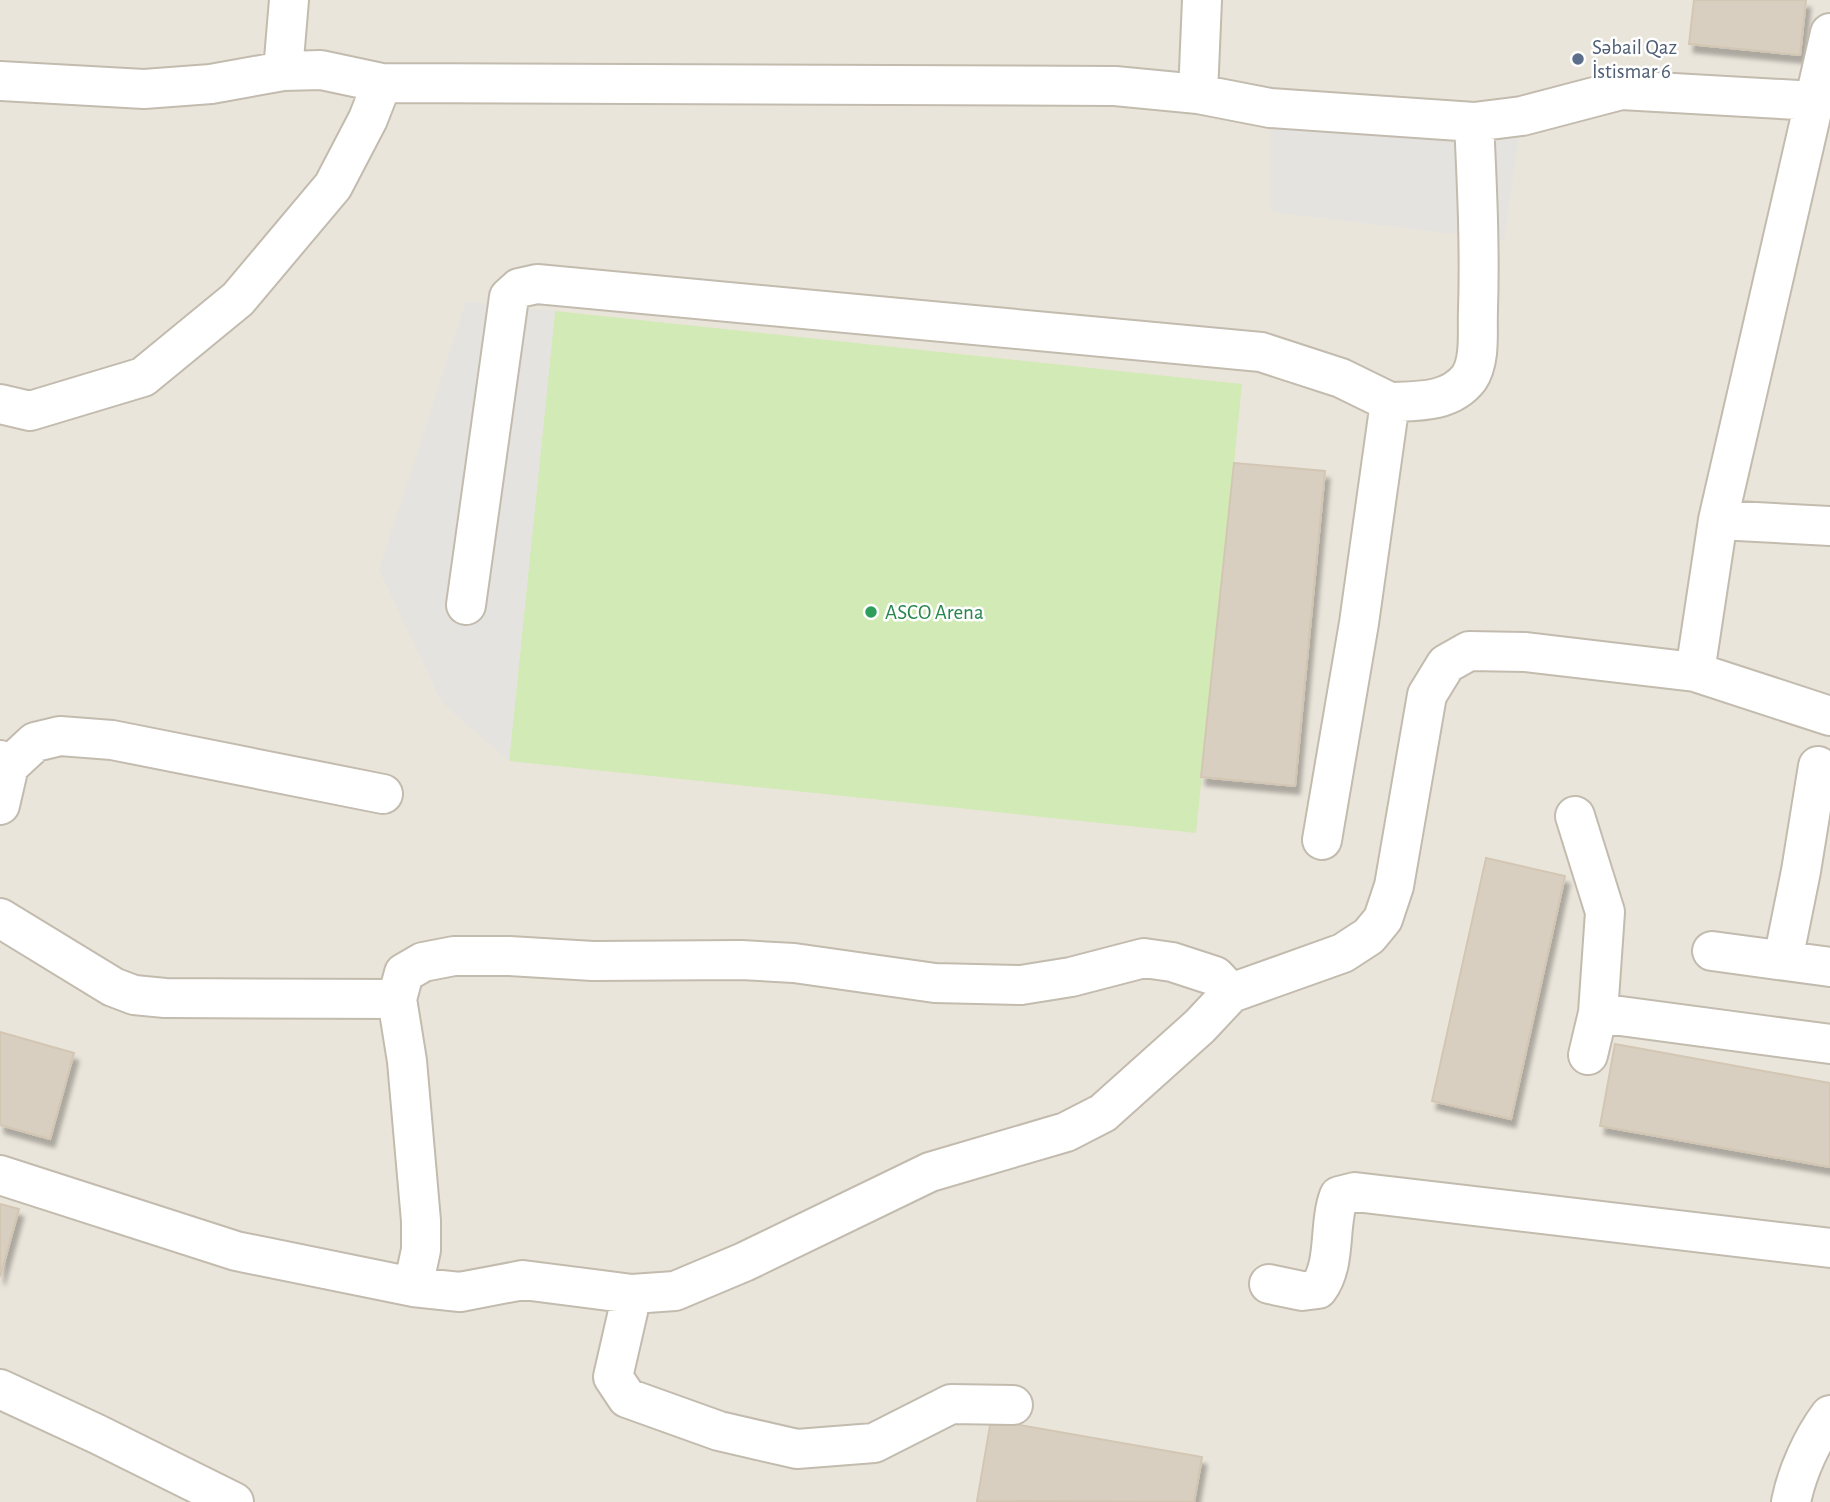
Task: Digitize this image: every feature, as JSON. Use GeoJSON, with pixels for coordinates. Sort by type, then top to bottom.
{"type":"FeatureCollection","features":[{"type":"Feature","properties":{"kind":"street"},"geometry":{"type":"LineString","coordinates":[[283,71],[289,0]]}},
{"type":"Feature","properties":{"kind":"street"},"geometry":{"type":"LineString","coordinates":[[1198,94],[1202,0]]}},
{"type":"Feature","properties":{"kind":"street"},"geometry":{"type":"LineString","coordinates":[[1695,672],[1718,520],[1830,33]]}},
{"type":"Feature","properties":{"kind":"street"},"geometry":{"type":"LineString","coordinates":[[0,81],[144,89],[211,85],[283,71],[321,70],[382,83],[1115,86],[1198,94],[1270,108],[1474,121],[1522,116],[1621,90],[1815,101]]}},
{"type":"Feature","properties":{"kind":"street"},"geometry":{"type":"LineString","coordinates":[[0,404],[30,411],[143,377],[238,299],[333,186],[368,118],[382,83]]}},
{"type":"Feature","properties":{"kind":"street"},"geometry":{"type":"LineString","coordinates":[[466,605],[509,297],[519,288],[537,285],[1261,352],[1341,379],[1390,402],[1432,400],[1455,392],[1470,377],[1477,356],[1480,237],[1474,121]]}},
{"type":"Feature","properties":{"kind":"street"},"geometry":{"type":"LineString","coordinates":[[1322,840],[1359,623],[1390,402]]}},
{"type":"Feature","properties":{"kind":"street"},"geometry":{"type":"LineString","coordinates":[[1718,520],[1830,526]]}},
{"type":"Feature","properties":{"kind":"street"},"geometry":{"type":"LineString","coordinates":[[0,1175],[236,1251],[413,1287],[460,1292],[523,1280],[632,1294],[675,1291],[744,1262],[930,1172],[1066,1132],[1103,1113],[1200,1026],[1231,993],[1343,953],[1369,936],[1383,919],[1394,886],[1427,695],[1446,664],[1469,651],[1526,653],[1695,672],[1830,716]]}},
{"type":"Feature","properties":{"kind":"street"},"geometry":{"type":"LineString","coordinates":[[0,805],[5,763],[34,742],[60,736],[112,740],[383,794]]}},
{"type":"Feature","properties":{"kind":"street"},"geometry":{"type":"LineString","coordinates":[[1783,960],[1816,873],[1818,766]]}},
{"type":"Feature","properties":{"kind":"street"},"geometry":{"type":"LineString","coordinates":[[1575,816],[1605,912],[1598,1013],[1588,1055]]}},
{"type":"Feature","properties":{"kind":"street"},"geometry":{"type":"LineString","coordinates":[[0,918],[113,987],[134,995],[165,998],[397,999]]}},
{"type":"Feature","properties":{"kind":"street"},"geometry":{"type":"LineString","coordinates":[[1712,951],[1830,967]]}},
{"type":"Feature","properties":{"kind":"street"},"geometry":{"type":"LineString","coordinates":[[413,1287],[421,1250],[421,1222],[407,1060],[397,999],[404,973],[423,962],[454,956],[509,956],[593,961],[794,962],[935,983],[1021,985],[1071,977],[1144,958],[1172,962],[1215,976],[1231,993]]}},
{"type":"Feature","properties":{"kind":"street"},"geometry":{"type":"LineString","coordinates":[[1598,1013],[1830,1044]]}},
{"type":"Feature","properties":{"kind":"street"},"geometry":{"type":"LineString","coordinates":[[1269,1284],[1303,1291],[1318,1289],[1326,1279],[1339,1196],[1355,1192],[1830,1248]]}},
{"type":"Feature","properties":{"kind":"street"},"geometry":{"type":"LineString","coordinates":[[632,1294],[613,1377],[627,1398],[719,1431],[797,1449],[874,1443],[951,1405],[1013,1405]]}},
{"type":"Feature","properties":{"kind":"street"},"geometry":{"type":"LineString","coordinates":[[0,1389],[234,1502]]}},
{"type":"Feature","properties":{"kind":"street"},"geometry":{"type":"LineString","coordinates":[[1791,1502],[1794,1486],[1820,1427],[1830,1415]]}},
{"type":"Feature","properties":{"kind":"shaded area"},"geometry":{"type":"Polygon","coordinates":[[[0,0],[1830,0],[1830,1502],[0,1502],[0,0]]]}},
{"type":"Feature","properties":{"kind":"shaded area"},"geometry":{"type":"Polygon","coordinates":[[[1270,108],[1522,116],[1504,240],[1271,212],[1270,108]]]}},
{"type":"Feature","properties":{"kind":"shaded area"},"geometry":{"type":"Polygon","coordinates":[[[466,301],[555,311],[509,761],[442,703],[379,570],[466,301]]]}},
{"type":"Feature","properties":{"kind":"green space","name":"ASCO Arena"},"geometry":{"type":"Polygon","coordinates":[[[555,311],[1242,384],[1196,833],[509,761],[555,311]]]}},
{"type":"Feature","properties":{"kind":"building"},"geometry":{"type":"Polygon","coordinates":[[[1694,0],[1806,0],[1800,55],[1689,44],[1694,0]]]}},
{"type":"Feature","properties":{"kind":"building"},"geometry":{"type":"Polygon","coordinates":[[[1234,463],[1325,471],[1295,786],[1201,777],[1234,463]]]}},
{"type":"Feature","properties":{"kind":"building"},"geometry":{"type":"Polygon","coordinates":[[[1486,858],[1565,876],[1511,1119],[1432,1101],[1486,858]]]}},
{"type":"Feature","properties":{"kind":"building"},"geometry":{"type":"Polygon","coordinates":[[[0,1032],[74,1053],[50,1139],[0,1125],[0,1032]]]}},
{"type":"Feature","properties":{"kind":"building"},"geometry":{"type":"Polygon","coordinates":[[[1615,1044],[1830,1083],[1830,1167],[1600,1126],[1615,1044]]]}},
{"type":"Feature","properties":{"kind":"building"},"geometry":{"type":"Polygon","coordinates":[[[0,1204],[19,1209],[0,1277],[0,1204]]]}},
{"type":"Feature","properties":{"kind":"building"},"geometry":{"type":"Polygon","coordinates":[[[991,1420],[1202,1457],[1194,1502],[977,1501],[991,1420]]]}},
{"type":"Feature","properties":{"kind":"place","name":"Səbail Qaz İstismar 6"},"geometry":{"type":"Point","coordinates":[1578,59]}},
{"type":"Feature","properties":{"kind":"place","name":"ASCO Arena"},"geometry":{"type":"Point","coordinates":[871,612]}}]}
